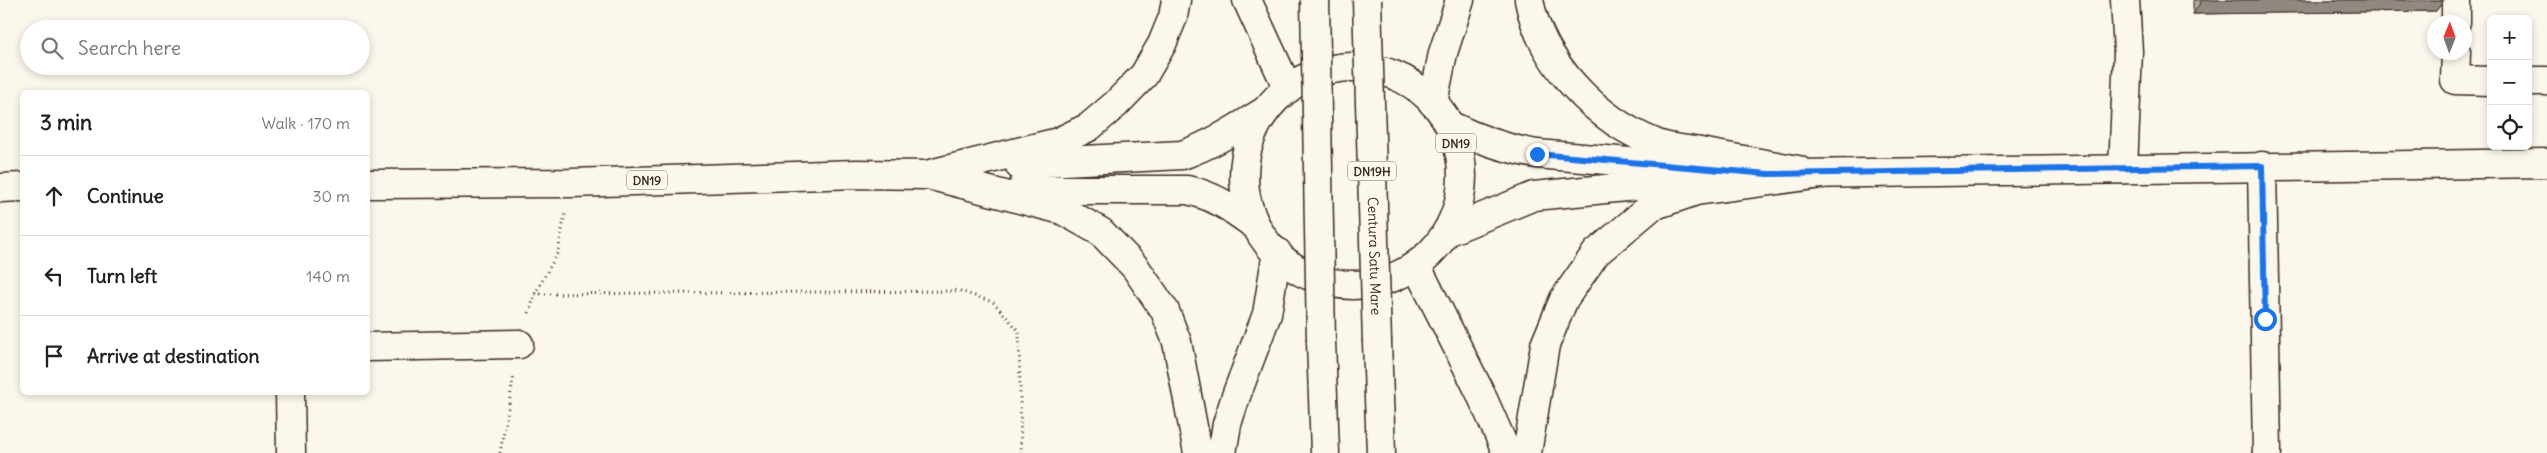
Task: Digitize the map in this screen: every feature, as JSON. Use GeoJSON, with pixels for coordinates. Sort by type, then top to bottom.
{"type":"FeatureCollection","features":[{"type":"Feature","properties":{"kind":"main road"},"geometry":{"type":"LineString","coordinates":[[930,176],[1058,142],[1089,127],[1116,104],[1144,75],[1162,44],[1173,17],[1176,0]]}},
{"type":"Feature","properties":{"kind":"main road"},"geometry":{"type":"LineString","coordinates":[[1247,0],[1288,89]]}},
{"type":"Feature","properties":{"kind":"main road"},"geometry":{"type":"LineString","coordinates":[[1315,0],[1321,341],[1325,453]]}},
{"type":"Feature","properties":{"kind":"main road","name":"Centura Satu Mare"},"geometry":{"type":"LineString","coordinates":[[1367,0],[1381,453]]}},
{"type":"Feature","properties":{"kind":"main road"},"geometry":{"type":"LineString","coordinates":[[1433,103],[1443,53],[1460,0]]}},
{"type":"Feature","properties":{"kind":"main road"},"geometry":{"type":"LineString","coordinates":[[1529,0],[1549,54],[1560,68],[1598,108],[1634,133],[1658,144],[1822,174]]}},
{"type":"Feature","properties":{"kind":"main road"},"geometry":{"type":"LineString","coordinates":[[2123,169],[2128,52],[2124,0]]}},
{"type":"Feature","properties":{"kind":"main road"},"geometry":{"type":"LineString","coordinates":[[2456,0],[2456,15]]}},
{"type":"Feature","properties":{"kind":"main road"},"geometry":{"type":"LineString","coordinates":[[2456,60],[2455,80],[2487,81]]}},
{"type":"Feature","properties":{"kind":"main road","name":"DN19"},"geometry":{"type":"LineString","coordinates":[[370,184],[571,183],[857,174],[930,176],[1052,190],[1187,190],[1205,193],[1219,200],[1252,223],[1277,252],[1300,270],[1331,282],[1358,285],[1388,280],[1416,265],[1436,248],[1449,231],[1459,203],[1462,176],[1459,149],[1449,125],[1433,103],[1417,88],[1398,77],[1377,70],[1354,67],[1332,69],[1311,75],[1288,89],[1264,111],[1227,135],[1203,148],[1182,155],[1156,158],[1045,162],[930,176]]}},
{"type":"Feature","properties":{"kind":"main road"},"geometry":{"type":"LineString","coordinates":[[2532,81],[2547,81]]}},
{"type":"Feature","properties":{"kind":"main road","name":"DN19"},"geometry":{"type":"LineString","coordinates":[[1252,223],[1247,210],[1242,173],[1245,150],[1256,123],[1264,111]]}},
{"type":"Feature","properties":{"kind":"main road","name":"DN19"},"geometry":{"type":"LineString","coordinates":[[1449,125],[1491,143],[1537,154],[1768,174],[2547,163]]}},
{"type":"Feature","properties":{"kind":"main road"},"geometry":{"type":"LineString","coordinates":[[2262,166],[2267,453]]}},
{"type":"Feature","properties":{"kind":"main road","name":"DN19"},"geometry":{"type":"LineString","coordinates":[[1449,231],[1534,196],[1768,174]]}},
{"type":"Feature","properties":{"kind":"main road"},"geometry":{"type":"LineString","coordinates":[[1527,453],[1545,345],[1564,299],[1596,253],[1652,206],[1696,191],[1822,174]]}},
{"type":"Feature","properties":{"kind":"main road"},"geometry":{"type":"LineString","coordinates":[[930,176],[1062,210],[1101,232],[1135,267],[1165,311],[1177,342],[1198,453]]}},
{"type":"Feature","properties":{"kind":"main road"},"geometry":{"type":"LineString","coordinates":[[0,188],[20,188]]}},
{"type":"Feature","properties":{"kind":"main road"},"geometry":{"type":"LineString","coordinates":[[1222,453],[1227,424],[1236,396],[1268,314],[1277,252]]}},
{"type":"Feature","properties":{"kind":"main road"},"geometry":{"type":"LineString","coordinates":[[1416,265],[1479,390],[1508,453]]}},
{"type":"Feature","properties":{"kind":"main road"},"geometry":{"type":"LineString","coordinates":[[370,347],[519,344]]}},
{"type":"Feature","properties":{"kind":"main road"},"geometry":{"type":"LineString","coordinates":[[290,395],[291,453]]}},
{"type":"Feature","properties":{"kind":"path"},"geometry":{"type":"LineString","coordinates":[[535,294],[960,291],[993,302],[1019,331],[1021,453]]}},
{"type":"Feature","properties":{"kind":"route"},"geometry":{"type":"LineString","coordinates":[[1537,154],[1768,174],[2262,166],[2265,319]]}}]}
